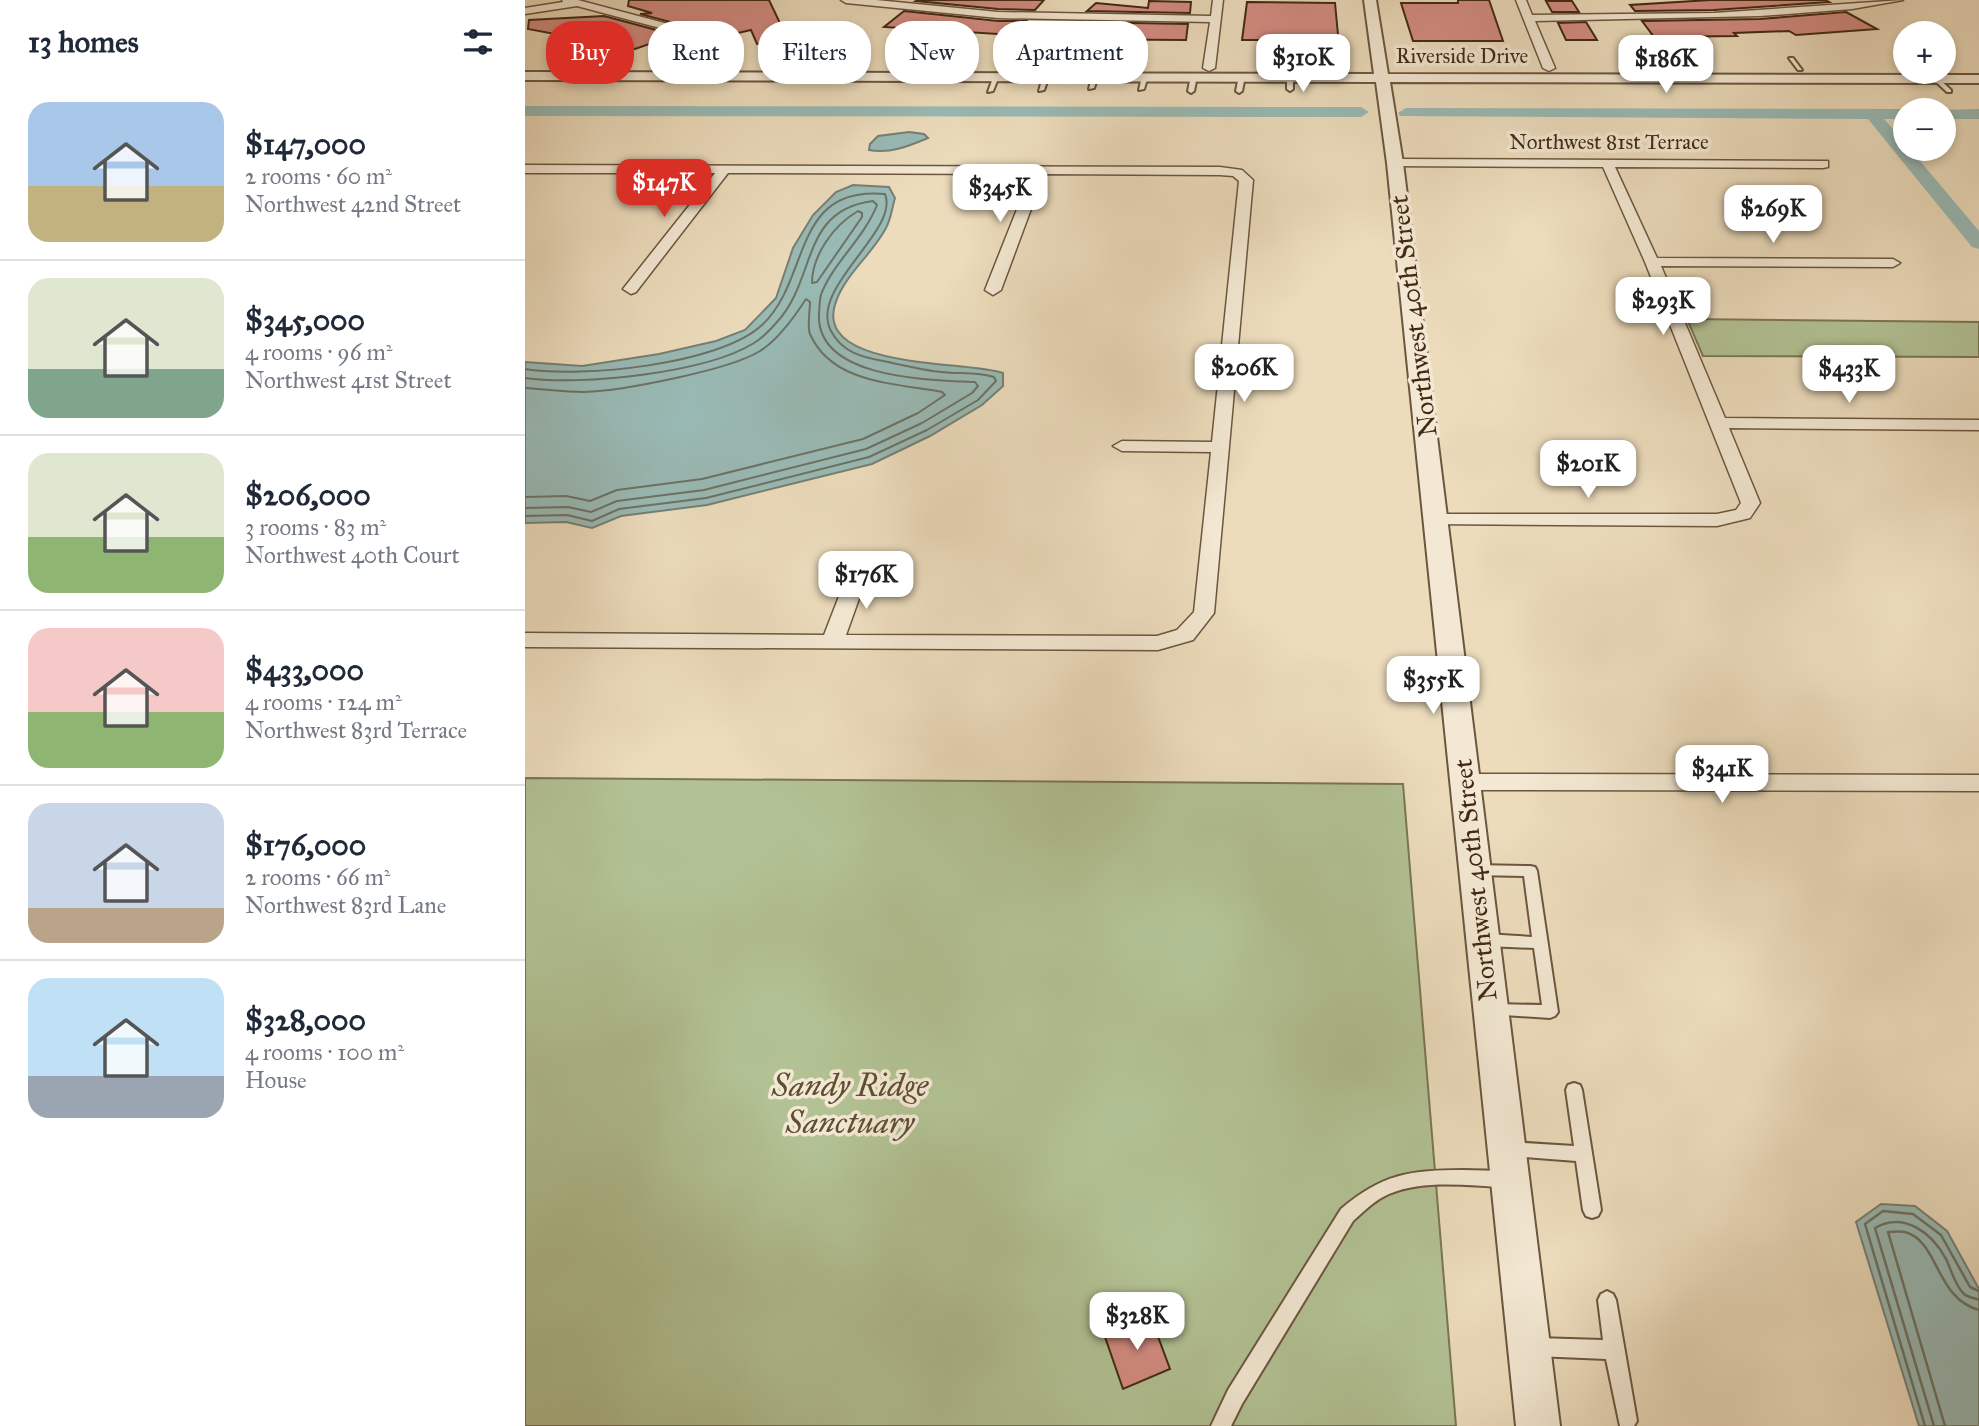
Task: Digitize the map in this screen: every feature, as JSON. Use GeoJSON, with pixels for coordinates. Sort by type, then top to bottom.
{"type":"FeatureCollection","features":[{"type":"Feature","properties":{"kind":"street"},"geometry":{"type":"LineString","coordinates":[[846,0],[951,12],[1216,19]]}},
{"type":"Feature","properties":{"kind":"street"},"geometry":{"type":"LineString","coordinates":[[1209,68],[1218,0]]}},
{"type":"Feature","properties":{"kind":"street","name":"Northwest 40th Street"},"geometry":{"type":"LineString","coordinates":[[1370,0],[1395,163],[1538,1426]]}},
{"type":"Feature","properties":{"kind":"street"},"geometry":{"type":"LineString","coordinates":[[1521,0],[1549,68]]}},
{"type":"Feature","properties":{"kind":"street"},"geometry":{"type":"LineString","coordinates":[[1528,18],[1702,18],[1834,9],[1898,0]]}},
{"type":"Feature","properties":{"kind":"street"},"geometry":{"type":"LineString","coordinates":[[525,12],[571,2],[648,22]]}},
{"type":"Feature","properties":{"kind":"street"},"geometry":{"type":"LineString","coordinates":[[1686,7],[1702,18]]}},
{"type":"Feature","properties":{"kind":"street","name":"Riverside Drive"},"geometry":{"type":"LineString","coordinates":[[744,70],[993,63]]}},
{"type":"Feature","properties":{"kind":"street","name":"Riverside Drive"},"geometry":{"type":"LineString","coordinates":[[1148,83],[1338,82],[1382,73],[1549,68],[1796,64],[1893,68]]}},
{"type":"Feature","properties":{"kind":"street","name":"Riverside Drive"},"geometry":{"type":"LineString","coordinates":[[525,66],[546,66]]}},
{"type":"Feature","properties":{"kind":"street","name":"Riverside Drive"},"geometry":{"type":"LineString","coordinates":[[1148,70],[1209,68],[1382,73],[1893,74]]}},
{"type":"Feature","properties":{"kind":"street","name":"Riverside Drive"},"geometry":{"type":"LineString","coordinates":[[1956,72],[1979,69]]}},
{"type":"Feature","properties":{"kind":"street","name":"Riverside Drive"},"geometry":{"type":"LineString","coordinates":[[525,76],[648,72]]}},
{"type":"Feature","properties":{"kind":"street","name":"Riverside Drive"},"geometry":{"type":"LineString","coordinates":[[744,72],[993,76]]}},
{"type":"Feature","properties":{"kind":"street","name":"Riverside Drive"},"geometry":{"type":"LineString","coordinates":[[1956,76],[1979,79]]}},
{"type":"Feature","properties":{"kind":"street","name":"Northwest 81st Terrace"},"geometry":{"type":"LineString","coordinates":[[1395,163],[1823,164]]}},
{"type":"Feature","properties":{"kind":"street"},"geometry":{"type":"LineString","coordinates":[[1437,520],[1717,520],[1742,514],[1751,502],[1652,262],[1607,163]]}},
{"type":"Feature","properties":{"kind":"street"},"geometry":{"type":"LineString","coordinates":[[525,169],[1220,171],[1237,173],[1246,180],[1204,613],[1185,635],[1158,643],[525,640]]}},
{"type":"Feature","properties":{"kind":"street"},"geometry":{"type":"LineString","coordinates":[[631,289],[724,170]]}},
{"type":"Feature","properties":{"kind":"street"},"geometry":{"type":"LineString","coordinates":[[993,290],[1039,172]]}},
{"type":"Feature","properties":{"kind":"street"},"geometry":{"type":"LineString","coordinates":[[1652,262],[1893,263]]}},
{"type":"Feature","properties":{"kind":"street"},"geometry":{"type":"LineString","coordinates":[[1720,423],[1979,425]]}},
{"type":"Feature","properties":{"kind":"street"},"geometry":{"type":"LineString","coordinates":[[1122,446],[1221,447]]}},
{"type":"Feature","properties":{"kind":"street"},"geometry":{"type":"LineString","coordinates":[[833,640],[860,568]]}},
{"type":"Feature","properties":{"kind":"street"},"geometry":{"type":"LineString","coordinates":[[1464,782],[1979,783]]}},
{"type":"Feature","properties":{"kind":"lane"},"geometry":{"type":"LineString","coordinates":[[990,91],[993,84]]}},
{"type":"Feature","properties":{"kind":"lane"},"geometry":{"type":"LineString","coordinates":[[1945,84],[1949,91]]}},
{"type":"Feature","properties":{"kind":"lane"},"geometry":{"type":"LineString","coordinates":[[1474,870],[1530,871],[1550,1012],[1490,1010]]}},
{"type":"Feature","properties":{"kind":"lane"},"geometry":{"type":"LineString","coordinates":[[1482,940],[1540,943]]}},
{"type":"Feature","properties":{"kind":"lane"},"geometry":{"type":"LineString","coordinates":[[1574,1090],[1592,1210]]}},
{"type":"Feature","properties":{"kind":"lane"},"geometry":{"type":"LineString","coordinates":[[1506,1149],[1583,1154]]}},
{"type":"Feature","properties":{"kind":"lane"},"geometry":{"type":"LineString","coordinates":[[1221,1426],[1235,1397],[1347,1215],[1369,1195],[1391,1185],[1425,1180],[1509,1180]]}},
{"type":"Feature","properties":{"kind":"lane"},"geometry":{"type":"LineString","coordinates":[[1607,1300],[1627,1421]]}},
{"type":"Feature","properties":{"kind":"lane"},"geometry":{"type":"LineString","coordinates":[[1528,1346],[1614,1350]]}},
{"type":"Feature","properties":{"kind":"green space"},"geometry":{"type":"Polygon","coordinates":[[[1687,319],[1979,322],[1979,357],[1703,356],[1687,319]]]}},
{"type":"Feature","properties":{"kind":"green space","name":"Sandy Ridge Sanctuary"},"geometry":{"type":"Polygon","coordinates":[[[525,778],[1403,784],[1456,1426],[525,1426],[525,778]]]}},
{"type":"Feature","properties":{"kind":"water"},"geometry":{"type":"Polygon","coordinates":[[[909,132],[924,134],[928,138],[892,150],[869,150],[870,144],[878,136],[909,132]]]}},
{"type":"Feature","properties":{"kind":"water"},"geometry":{"type":"Polygon","coordinates":[[[853,185],[889,187],[895,198],[886,228],[847,280],[837,299],[834,322],[845,339],[867,351],[895,358],[1003,373],[1003,386],[982,405],[930,436],[872,464],[707,505],[621,516],[592,528],[566,522],[525,523],[525,362],[582,366],[659,354],[716,341],[745,330],[776,298],[793,248],[813,215],[836,192],[853,185]]]}},
{"type":"Feature","properties":{"kind":"water"},"geometry":{"type":"Polygon","coordinates":[[[1881,1204],[1915,1206],[1947,1231],[1979,1289],[1979,1426],[1919,1426],[1856,1222],[1881,1204]]]}},
{"type":"Feature","properties":{"kind":"building"},"geometry":{"type":"Polygon","coordinates":[[[629,0],[769,0],[779,21],[758,21],[757,44],[751,30],[744,32],[744,21],[666,21],[640,14],[652,13],[628,6],[629,0]]]}},
{"type":"Feature","properties":{"kind":"building"},"geometry":{"type":"Polygon","coordinates":[[[1044,0],[1035,10],[916,1],[1044,0]]]}},
{"type":"Feature","properties":{"kind":"building"},"geometry":{"type":"Polygon","coordinates":[[[1458,0],[1489,0],[1503,41],[1413,41],[1401,3],[1458,3],[1458,0]]]}},
{"type":"Feature","properties":{"kind":"building"},"geometry":{"type":"Polygon","coordinates":[[[1710,0],[1829,2],[1714,10],[1635,11],[1630,5],[1710,0]]]}},
{"type":"Feature","properties":{"kind":"building"},"geometry":{"type":"Polygon","coordinates":[[[1149,1],[1191,2],[1190,13],[1087,11],[1096,3],[1148,8],[1149,1]]]}},
{"type":"Feature","properties":{"kind":"building"},"geometry":{"type":"Polygon","coordinates":[[[1546,1],[1572,1],[1579,12],[1552,12],[1546,1]]]}},
{"type":"Feature","properties":{"kind":"building"},"geometry":{"type":"Polygon","coordinates":[[[1247,2],[1335,3],[1340,56],[1303,56],[1302,40],[1242,40],[1247,2]]]}},
{"type":"Feature","properties":{"kind":"building"},"geometry":{"type":"Polygon","coordinates":[[[904,11],[998,21],[993,21],[993,34],[979,33],[979,21],[892,21],[904,11]]]}},
{"type":"Feature","properties":{"kind":"building"},"geometry":{"type":"Polygon","coordinates":[[[1846,12],[1877,29],[1796,35],[1789,31],[1734,33],[1737,36],[1654,37],[1642,21],[1760,19],[1846,12]]]}},
{"type":"Feature","properties":{"kind":"building"},"geometry":{"type":"Polygon","coordinates":[[[604,16],[623,21],[546,21],[546,32],[528,29],[529,20],[604,16]]]}},
{"type":"Feature","properties":{"kind":"building"},"geometry":{"type":"Polygon","coordinates":[[[1586,22],[1597,40],[1566,40],[1558,23],[1586,22]]]}},
{"type":"Feature","properties":{"kind":"building"},"geometry":{"type":"Polygon","coordinates":[[[1148,23],[1188,24],[1186,40],[1148,40],[1148,23]]]}},
{"type":"Feature","properties":{"kind":"building"},"geometry":{"type":"Polygon","coordinates":[[[634,24],[648,28],[648,44],[635,49],[634,24]]]}},
{"type":"Feature","properties":{"kind":"building"},"geometry":{"type":"Polygon","coordinates":[[[1150,1315],[1170,1369],[1123,1389],[1104,1334],[1150,1315]]]}},
{"type":"Feature","properties":{"kind":"waterway"},"geometry":{"type":"LineString","coordinates":[[525,111],[1361,112]]}},
{"type":"Feature","properties":{"kind":"waterway"},"geometry":{"type":"LineString","coordinates":[[1406,113],[1893,114]]}},
{"type":"Feature","properties":{"kind":"waterway"},"geometry":{"type":"LineString","coordinates":[[1956,114],[1979,114]]}},
{"type":"Feature","properties":{"kind":"waterway"},"geometry":{"type":"LineString","coordinates":[[1873,115],[1979,243]]}}]}
